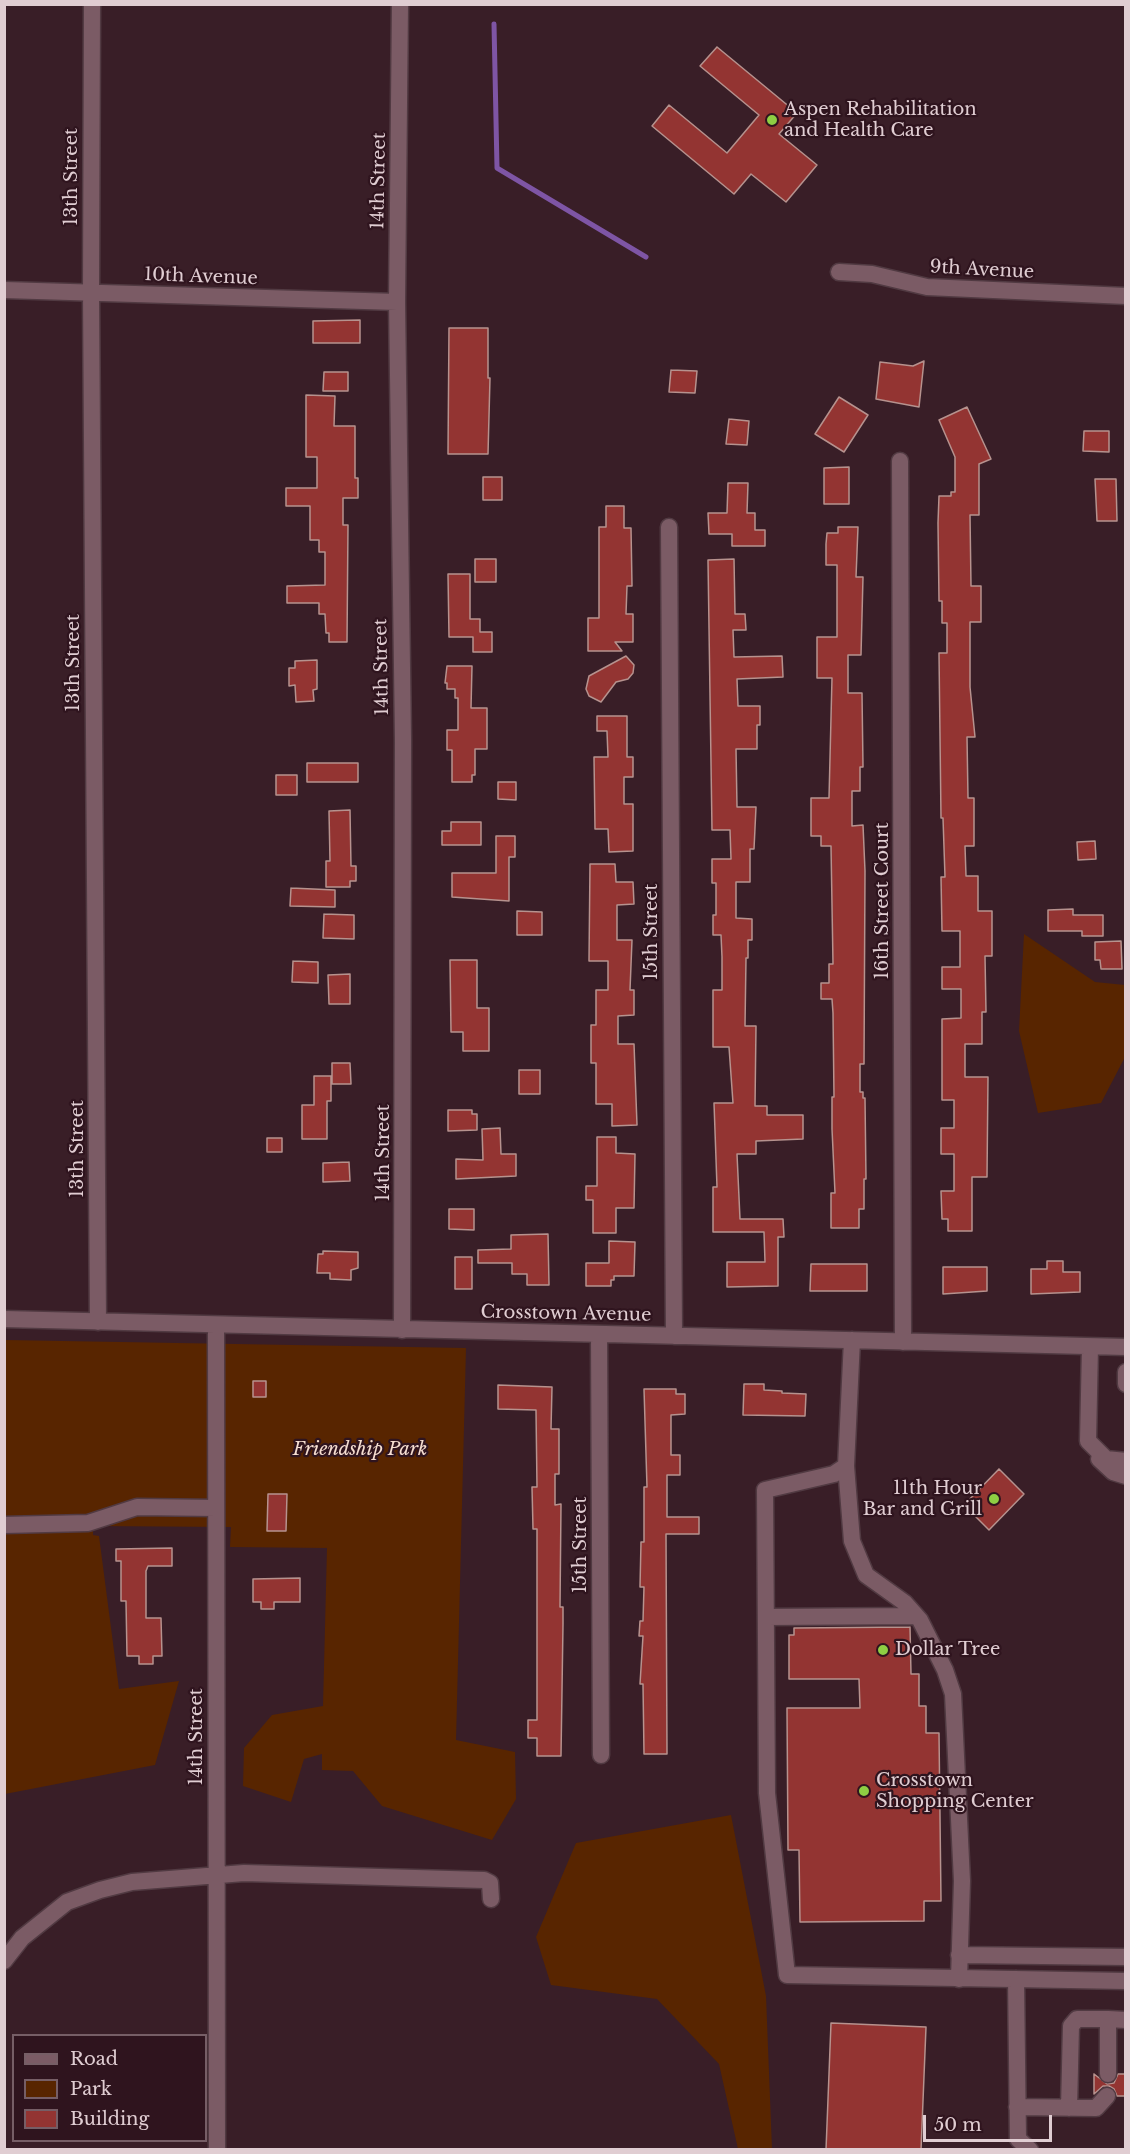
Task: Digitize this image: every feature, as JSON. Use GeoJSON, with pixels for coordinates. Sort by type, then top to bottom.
{"type":"FeatureCollection","features":[{"type":"Feature","properties":{"kind":"street","name":"13th Street"},"geometry":{"type":"LineString","coordinates":[[92,4],[91,293],[98,1322]]}},
{"type":"Feature","properties":{"kind":"street","name":"14th Street"},"geometry":{"type":"LineString","coordinates":[[400,4],[397,302],[403,740],[402,1330]]}},
{"type":"Feature","properties":{"kind":"street","name":"9th Avenue"},"geometry":{"type":"LineString","coordinates":[[838,272],[872,274],[927,287],[1125,296]]}},
{"type":"Feature","properties":{"kind":"street","name":"10th Avenue"},"geometry":{"type":"LineString","coordinates":[[4,290],[397,302]]}},
{"type":"Feature","properties":{"kind":"street","name":"16th Street Court"},"geometry":{"type":"LineString","coordinates":[[900,461],[903,1342]]}},
{"type":"Feature","properties":{"kind":"street","name":"15th Street"},"geometry":{"type":"LineString","coordinates":[[669,527],[674,1336]]}},
{"type":"Feature","properties":{"kind":"street","name":"Crosstown Avenue"},"geometry":{"type":"LineString","coordinates":[[4,1319],[1125,1347]]}},
{"type":"Feature","properties":{"kind":"street","name":"14th Street"},"geometry":{"type":"LineString","coordinates":[[216,1325],[217,2150]]}},
{"type":"Feature","properties":{"kind":"street","name":"15th Street"},"geometry":{"type":"LineString","coordinates":[[599,1334],[601,1755]]}},
{"type":"Feature","properties":{"kind":"street"},"geometry":{"type":"LineString","coordinates":[[852,1340],[846,1466],[852,1541],[860,1566],[866,1575],[905,1603],[916,1616],[945,1670],[953,1694],[962,1881],[960,1979]]}},
{"type":"Feature","properties":{"kind":"street"},"geometry":{"type":"LineString","coordinates":[[1090,1347],[1096,1450],[1105,1466],[1125,1476]]}},
{"type":"Feature","properties":{"kind":"street"},"geometry":{"type":"LineString","coordinates":[[1125,1372],[1125,1384]]}},
{"type":"Feature","properties":{"kind":"street"},"geometry":{"type":"LineString","coordinates":[[1096,1450],[1125,1461]]}},
{"type":"Feature","properties":{"kind":"street"},"geometry":{"type":"LineString","coordinates":[[1096,1450],[1125,1468]]}},
{"type":"Feature","properties":{"kind":"street"},"geometry":{"type":"LineString","coordinates":[[846,1466],[834,1474],[765,1490],[767,1793],[787,1976],[1125,1981]]}},
{"type":"Feature","properties":{"kind":"street"},"geometry":{"type":"LineString","coordinates":[[4,1526],[88,1523],[137,1507],[216,1508]]}},
{"type":"Feature","properties":{"kind":"street"},"geometry":{"type":"LineString","coordinates":[[766,1617],[916,1616]]}},
{"type":"Feature","properties":{"kind":"street"},"geometry":{"type":"LineString","coordinates":[[4,1961],[22,1938],[67,1902],[132,1882],[217,1877],[244,1873],[484,1880],[490,1883],[491,1899]]}},
{"type":"Feature","properties":{"kind":"street"},"geometry":{"type":"LineString","coordinates":[[959,1955],[1125,1957]]}},
{"type":"Feature","properties":{"kind":"street"},"geometry":{"type":"LineString","coordinates":[[1016,1980],[1018,2139],[1030,2150]]}},
{"type":"Feature","properties":{"kind":"street"},"geometry":{"type":"LineString","coordinates":[[1069,2108],[1071,2025],[1077,2019],[1125,2020]]}},
{"type":"Feature","properties":{"kind":"street"},"geometry":{"type":"LineString","coordinates":[[1108,2019],[1108,2074]]}},
{"type":"Feature","properties":{"kind":"street"},"geometry":{"type":"LineString","coordinates":[[1017,2107],[1096,2108],[1107,2096]]}},
{"type":"Feature","properties":{"kind":"green space"},"geometry":{"type":"Polygon","coordinates":[[[1024,934],[1095,982],[1125,985],[1125,1057],[1101,1103],[1038,1113],[1019,1031],[1024,934]]]}},
{"type":"Feature","properties":{"kind":"green space","name":"Friendship Park"},"geometry":{"type":"Polygon","coordinates":[[[5,1340],[466,1348],[456,1740],[515,1752],[516,1799],[492,1840],[382,1806],[353,1771],[322,1770],[322,1754],[304,1759],[291,1802],[243,1786],[244,1748],[272,1715],[323,1706],[327,1548],[230,1547],[231,1527],[93,1526],[93,1535],[99,1536],[119,1689],[179,1681],[155,1765],[5,1794],[5,1340]]]}},
{"type":"Feature","properties":{"kind":"green space"},"geometry":{"type":"Polygon","coordinates":[[[731,1815],[766,1996],[772,2149],[738,2149],[719,2064],[657,1999],[551,1985],[536,1937],[576,1843],[731,1815]]]}},
{"type":"Feature","properties":{"kind":"building","name":"Aspen Rehabilitation and Health Care"},"geometry":{"type":"Polygon","coordinates":[[[717,47],[797,113],[779,134],[817,165],[786,202],[751,174],[734,194],[652,126],[669,105],[727,153],[759,115],[700,66],[717,47]]]}},
{"type":"Feature","properties":{"kind":"building"},"geometry":{"type":"Polygon","coordinates":[[[360,320],[360,343],[313,343],[313,321],[360,320]]]}},
{"type":"Feature","properties":{"kind":"building"},"geometry":{"type":"Polygon","coordinates":[[[449,328],[488,328],[488,378],[490,378],[488,454],[448,454],[449,328]]]}},
{"type":"Feature","properties":{"kind":"building"},"geometry":{"type":"Polygon","coordinates":[[[924,361],[919,407],[876,399],[880,362],[913,366],[924,361]]]}},
{"type":"Feature","properties":{"kind":"building"},"geometry":{"type":"Polygon","coordinates":[[[671,370],[697,371],[695,393],[669,392],[671,370]]]}},
{"type":"Feature","properties":{"kind":"building"},"geometry":{"type":"Polygon","coordinates":[[[324,372],[348,372],[348,391],[323,391],[324,372]]]}},
{"type":"Feature","properties":{"kind":"building"},"geometry":{"type":"Polygon","coordinates":[[[306,395],[335,396],[334,426],[355,426],[355,478],[358,478],[358,498],[343,498],[343,525],[348,525],[347,642],[329,642],[325,614],[319,614],[319,603],[287,603],[287,586],[325,585],[325,552],[319,552],[319,540],[310,540],[310,506],[286,506],[286,488],[317,488],[317,457],[306,457],[306,395]]]}},
{"type":"Feature","properties":{"kind":"building"},"geometry":{"type":"Polygon","coordinates":[[[839,397],[868,415],[844,452],[815,434],[839,397]]]}},
{"type":"Feature","properties":{"kind":"building"},"geometry":{"type":"Polygon","coordinates":[[[967,407],[991,459],[979,464],[979,515],[970,515],[971,586],[981,586],[981,622],[970,622],[970,687],[975,737],[967,737],[968,798],[974,798],[974,846],[965,846],[966,876],[978,876],[978,911],[992,911],[992,956],[985,956],[986,1012],[982,1012],[982,1044],[965,1044],[965,1077],[988,1077],[987,1177],[972,1177],[972,1231],[948,1231],[948,1219],[942,1219],[941,1191],[954,1191],[954,1154],[941,1154],[941,1128],[954,1128],[954,1100],[942,1100],[942,1019],[961,1018],[961,989],[942,989],[942,967],[960,967],[960,931],[942,931],[941,877],[945,877],[943,818],[941,818],[939,653],[947,653],[947,623],[942,623],[942,601],[939,601],[938,523],[939,496],[951,496],[951,492],[955,492],[955,457],[939,420],[967,407]]]}},
{"type":"Feature","properties":{"kind":"building"},"geometry":{"type":"Polygon","coordinates":[[[729,419],[749,421],[747,445],[726,444],[729,419]]]}},
{"type":"Feature","properties":{"kind":"building"},"geometry":{"type":"Polygon","coordinates":[[[1084,431],[1109,431],[1109,452],[1083,451],[1084,431]]]}},
{"type":"Feature","properties":{"kind":"building"},"geometry":{"type":"Polygon","coordinates":[[[849,467],[849,504],[824,504],[824,468],[849,467]]]}},
{"type":"Feature","properties":{"kind":"building"},"geometry":{"type":"Polygon","coordinates":[[[483,477],[502,477],[502,500],[483,500],[483,477]]]}},
{"type":"Feature","properties":{"kind":"building"},"geometry":{"type":"Polygon","coordinates":[[[1095,479],[1116,479],[1117,521],[1097,521],[1095,479]]]}},
{"type":"Feature","properties":{"kind":"building"},"geometry":{"type":"Polygon","coordinates":[[[728,483],[748,483],[747,513],[755,513],[755,530],[765,530],[765,546],[732,546],[732,534],[709,534],[708,513],[727,513],[728,483]]]}},
{"type":"Feature","properties":{"kind":"building"},"geometry":{"type":"Polygon","coordinates":[[[606,506],[624,506],[624,528],[631,528],[632,586],[627,586],[626,614],[633,614],[633,642],[615,642],[622,651],[588,651],[588,618],[599,618],[599,527],[606,527],[606,506]]]}},
{"type":"Feature","properties":{"kind":"building"},"geometry":{"type":"Polygon","coordinates":[[[838,527],[858,527],[856,577],[863,577],[861,655],[848,655],[848,693],[862,693],[863,767],[860,767],[860,791],[852,791],[852,826],[863,825],[865,871],[864,1064],[860,1064],[860,1092],[863,1092],[863,1098],[865,1098],[866,1179],[864,1179],[864,1209],[859,1209],[859,1228],[831,1228],[831,1193],[835,1193],[832,1129],[833,1013],[832,999],[821,999],[821,983],[829,983],[829,964],[833,964],[831,846],[821,846],[821,836],[811,836],[811,798],[829,798],[832,678],[817,678],[817,637],[837,637],[837,565],[826,565],[826,544],[827,533],[838,533],[838,527]]]}},
{"type":"Feature","properties":{"kind":"building"},"geometry":{"type":"Polygon","coordinates":[[[475,559],[496,559],[496,582],[475,582],[475,559]]]}},
{"type":"Feature","properties":{"kind":"building"},"geometry":{"type":"Polygon","coordinates":[[[734,559],[735,614],[745,614],[746,630],[733,630],[734,657],[782,656],[783,677],[737,679],[738,706],[760,706],[760,725],[757,725],[757,749],[736,749],[737,807],[756,807],[754,849],[750,849],[750,882],[736,882],[736,918],[752,919],[752,940],[748,940],[748,958],[746,958],[745,1026],[756,1026],[755,1106],[767,1106],[767,1115],[803,1115],[803,1139],[756,1141],[756,1154],[737,1154],[740,1219],[783,1219],[784,1237],[778,1237],[778,1286],[727,1287],[727,1262],[765,1262],[764,1232],[713,1232],[713,1187],[717,1187],[714,1103],[733,1103],[729,1047],[713,1047],[713,990],[722,990],[722,957],[721,935],[713,935],[713,915],[716,915],[716,883],[712,883],[712,859],[731,859],[730,830],[712,830],[708,560],[734,559]]]}},
{"type":"Feature","properties":{"kind":"building"},"geometry":{"type":"Polygon","coordinates":[[[448,574],[470,574],[470,619],[480,619],[480,632],[492,632],[492,652],[473,652],[473,637],[449,637],[448,574]]]}},
{"type":"Feature","properties":{"kind":"building"},"geometry":{"type":"Polygon","coordinates":[[[626,656],[634,665],[633,673],[628,679],[616,682],[601,702],[589,696],[586,689],[589,676],[626,656]]]}},
{"type":"Feature","properties":{"kind":"building"},"geometry":{"type":"Polygon","coordinates":[[[317,660],[317,689],[313,690],[314,701],[296,702],[295,685],[289,686],[289,668],[295,668],[295,661],[317,660]]]}},
{"type":"Feature","properties":{"kind":"building"},"geometry":{"type":"Polygon","coordinates":[[[447,666],[472,666],[471,708],[487,708],[487,749],[475,749],[475,775],[472,775],[472,782],[452,782],[452,750],[447,750],[447,730],[458,730],[458,698],[455,698],[455,689],[447,689],[447,683],[445,683],[447,666]]]}},
{"type":"Feature","properties":{"kind":"building"},"geometry":{"type":"Polygon","coordinates":[[[597,716],[627,716],[627,757],[633,757],[633,777],[624,777],[624,804],[633,804],[633,851],[609,852],[608,829],[595,829],[594,757],[608,757],[607,731],[597,731],[597,716]]]}},
{"type":"Feature","properties":{"kind":"building"},"geometry":{"type":"Polygon","coordinates":[[[307,763],[358,763],[358,782],[307,782],[307,763]]]}},
{"type":"Feature","properties":{"kind":"building"},"geometry":{"type":"Polygon","coordinates":[[[276,775],[297,775],[297,795],[276,795],[276,775]]]}},
{"type":"Feature","properties":{"kind":"building"},"geometry":{"type":"Polygon","coordinates":[[[498,782],[516,782],[516,800],[498,799],[498,782]]]}},
{"type":"Feature","properties":{"kind":"building"},"geometry":{"type":"Polygon","coordinates":[[[350,810],[351,866],[356,866],[356,881],[350,881],[350,887],[326,887],[326,861],[330,861],[329,811],[350,810]]]}},
{"type":"Feature","properties":{"kind":"building"},"geometry":{"type":"Polygon","coordinates":[[[451,822],[481,822],[481,845],[442,845],[442,831],[451,831],[451,822]]]}},
{"type":"Feature","properties":{"kind":"building"},"geometry":{"type":"Polygon","coordinates":[[[496,836],[515,836],[515,857],[509,857],[509,901],[452,897],[452,873],[496,873],[496,836]]]}},
{"type":"Feature","properties":{"kind":"building"},"geometry":{"type":"Polygon","coordinates":[[[1095,841],[1096,859],[1078,860],[1077,842],[1095,841]]]}},
{"type":"Feature","properties":{"kind":"building"},"geometry":{"type":"Polygon","coordinates":[[[590,864],[615,864],[616,882],[633,882],[634,904],[617,905],[617,940],[632,940],[630,990],[634,990],[634,1015],[618,1016],[618,1044],[634,1044],[637,1125],[612,1126],[612,1104],[596,1104],[596,1063],[591,1063],[591,1025],[596,1025],[596,990],[608,990],[608,961],[589,961],[590,864]]]}},
{"type":"Feature","properties":{"kind":"building"},"geometry":{"type":"Polygon","coordinates":[[[291,888],[335,890],[335,907],[290,906],[291,888]]]}},
{"type":"Feature","properties":{"kind":"building"},"geometry":{"type":"Polygon","coordinates":[[[1073,909],[1073,915],[1103,915],[1103,936],[1082,936],[1082,931],[1048,931],[1048,910],[1073,909]]]}},
{"type":"Feature","properties":{"kind":"building"},"geometry":{"type":"Polygon","coordinates":[[[517,911],[542,912],[542,935],[517,935],[517,911]]]}},
{"type":"Feature","properties":{"kind":"building"},"geometry":{"type":"Polygon","coordinates":[[[324,914],[354,915],[354,939],[323,938],[324,914]]]}},
{"type":"Feature","properties":{"kind":"building"},"geometry":{"type":"Polygon","coordinates":[[[1121,941],[1122,969],[1101,969],[1100,960],[1095,960],[1095,942],[1121,941]]]}},
{"type":"Feature","properties":{"kind":"building"},"geometry":{"type":"Polygon","coordinates":[[[450,960],[477,960],[477,1008],[489,1008],[489,1051],[463,1051],[463,1032],[451,1032],[450,960]]]}},
{"type":"Feature","properties":{"kind":"building"},"geometry":{"type":"Polygon","coordinates":[[[293,961],[318,962],[318,983],[292,982],[293,961]]]}},
{"type":"Feature","properties":{"kind":"building"},"geometry":{"type":"Polygon","coordinates":[[[350,974],[350,1004],[329,1004],[328,975],[350,974]]]}},
{"type":"Feature","properties":{"kind":"building"},"geometry":{"type":"Polygon","coordinates":[[[332,1063],[350,1063],[351,1084],[332,1084],[332,1063]]]}},
{"type":"Feature","properties":{"kind":"building"},"geometry":{"type":"Polygon","coordinates":[[[519,1070],[540,1070],[540,1094],[519,1094],[519,1070]]]}},
{"type":"Feature","properties":{"kind":"building"},"geometry":{"type":"Polygon","coordinates":[[[314,1076],[331,1076],[331,1101],[327,1101],[327,1139],[302,1139],[302,1105],[314,1105],[314,1076]]]}},
{"type":"Feature","properties":{"kind":"building"},"geometry":{"type":"Polygon","coordinates":[[[448,1110],[472,1110],[472,1114],[477,1114],[477,1130],[448,1131],[448,1110]]]}},
{"type":"Feature","properties":{"kind":"building"},"geometry":{"type":"Polygon","coordinates":[[[500,1128],[501,1154],[516,1154],[516,1176],[456,1179],[456,1159],[483,1160],[482,1129],[500,1128]]]}},
{"type":"Feature","properties":{"kind":"building"},"geometry":{"type":"Polygon","coordinates":[[[597,1137],[616,1137],[616,1153],[635,1154],[634,1208],[616,1208],[616,1233],[593,1233],[593,1200],[586,1200],[586,1186],[597,1186],[597,1137]]]}},
{"type":"Feature","properties":{"kind":"building"},"geometry":{"type":"Polygon","coordinates":[[[267,1138],[282,1138],[282,1152],[267,1152],[267,1138]]]}},
{"type":"Feature","properties":{"kind":"building"},"geometry":{"type":"Polygon","coordinates":[[[349,1162],[350,1181],[323,1182],[323,1163],[349,1162]]]}},
{"type":"Feature","properties":{"kind":"building"},"geometry":{"type":"Polygon","coordinates":[[[449,1209],[474,1209],[474,1230],[449,1229],[449,1209]]]}},
{"type":"Feature","properties":{"kind":"building"},"geometry":{"type":"Polygon","coordinates":[[[548,1234],[549,1285],[527,1285],[527,1274],[512,1274],[512,1263],[478,1263],[478,1250],[511,1249],[511,1235],[548,1234]]]}},
{"type":"Feature","properties":{"kind":"building"},"geometry":{"type":"Polygon","coordinates":[[[609,1241],[635,1242],[634,1276],[614,1276],[611,1286],[586,1286],[586,1263],[609,1263],[609,1241]]]}},
{"type":"Feature","properties":{"kind":"building"},"geometry":{"type":"Polygon","coordinates":[[[323,1251],[358,1252],[358,1268],[351,1270],[351,1280],[330,1279],[330,1273],[317,1273],[318,1254],[323,1254],[323,1251]]]}},
{"type":"Feature","properties":{"kind":"building"},"geometry":{"type":"Polygon","coordinates":[[[455,1257],[472,1257],[472,1289],[455,1289],[455,1257]]]}},
{"type":"Feature","properties":{"kind":"building"},"geometry":{"type":"Polygon","coordinates":[[[1047,1261],[1063,1261],[1063,1272],[1080,1272],[1080,1292],[1031,1294],[1031,1269],[1047,1269],[1047,1261]]]}},
{"type":"Feature","properties":{"kind":"building"},"geometry":{"type":"Polygon","coordinates":[[[811,1264],[867,1264],[867,1291],[810,1291],[811,1264]]]}},
{"type":"Feature","properties":{"kind":"building"},"geometry":{"type":"Polygon","coordinates":[[[943,1267],[987,1267],[987,1291],[943,1294],[943,1267]]]}},
{"type":"Feature","properties":{"kind":"building"},"geometry":{"type":"Polygon","coordinates":[[[253,1381],[266,1381],[266,1397],[253,1397],[253,1381]]]}},
{"type":"Feature","properties":{"kind":"building"},"geometry":{"type":"Polygon","coordinates":[[[744,1384],[764,1384],[764,1390],[806,1394],[805,1416],[743,1415],[744,1384]]]}},
{"type":"Feature","properties":{"kind":"building"},"geometry":{"type":"Polygon","coordinates":[[[498,1385],[552,1387],[551,1429],[559,1429],[559,1474],[555,1474],[555,1505],[561,1504],[560,1607],[563,1607],[563,1624],[561,1756],[537,1756],[537,1738],[528,1738],[528,1720],[537,1720],[537,1529],[533,1529],[532,1487],[537,1487],[536,1410],[498,1409],[498,1385]]]}},
{"type":"Feature","properties":{"kind":"building"},"geometry":{"type":"Polygon","coordinates":[[[644,1389],[676,1389],[676,1394],[685,1394],[685,1414],[671,1415],[671,1455],[680,1455],[680,1475],[667,1475],[667,1517],[699,1517],[699,1534],[666,1534],[667,1754],[644,1754],[643,1684],[640,1684],[643,1636],[639,1636],[640,1621],[643,1621],[644,1587],[640,1587],[641,1542],[644,1542],[644,1487],[647,1487],[644,1389]]]}},
{"type":"Feature","properties":{"kind":"building","name":"11th Hour Bar and Grill"},"geometry":{"type":"Polygon","coordinates":[[[999,1469],[1024,1494],[989,1530],[964,1505],[999,1469]]]}},
{"type":"Feature","properties":{"kind":"building"},"geometry":{"type":"Polygon","coordinates":[[[268,1494],[287,1494],[286,1531],[267,1531],[268,1494]]]}},
{"type":"Feature","properties":{"kind":"building"},"geometry":{"type":"Polygon","coordinates":[[[172,1548],[172,1566],[148,1566],[146,1571],[146,1618],[161,1618],[162,1656],[153,1656],[153,1664],[139,1664],[139,1656],[127,1656],[126,1601],[121,1601],[121,1561],[116,1561],[116,1549],[172,1548]]]}},
{"type":"Feature","properties":{"kind":"building"},"geometry":{"type":"Polygon","coordinates":[[[300,1578],[300,1602],[274,1602],[274,1609],[261,1609],[261,1602],[253,1602],[253,1579],[300,1578]]]}},
{"type":"Feature","properties":{"kind":"building","name":"Crosstown Shopping Center"},"geometry":{"type":"Polygon","coordinates":[[[910,1627],[911,1674],[919,1674],[919,1706],[926,1706],[926,1733],[939,1733],[941,1901],[924,1901],[924,1921],[800,1922],[799,1850],[788,1850],[787,1708],[860,1708],[859,1679],[789,1679],[789,1635],[794,1635],[794,1628],[910,1627]]]}},
{"type":"Feature","properties":{"kind":"building"},"geometry":{"type":"Polygon","coordinates":[[[831,2023],[926,2027],[921,2150],[826,2150],[831,2023]]]}},
{"type":"Feature","properties":{"kind":"building"},"geometry":{"type":"Polygon","coordinates":[[[1094,2074],[1107,2084],[1114,2083],[1118,2074],[1125,2074],[1125,2096],[1117,2096],[1114,2089],[1109,2086],[1103,2086],[1094,2094],[1094,2074]]]}},
{"type":"Feature","properties":{"kind":"waterway"},"geometry":{"type":"LineString","coordinates":[[494,24],[497,168],[646,257]]}},
{"type":"Feature","properties":{"kind":"place","name":"Aspen Rehabilitation and Health Care"},"geometry":{"type":"Point","coordinates":[772,120]}},
{"type":"Feature","properties":{"kind":"place","name":"11th Hour Bar and Grill"},"geometry":{"type":"Point","coordinates":[994,1499]}},
{"type":"Feature","properties":{"kind":"place","name":"Dollar Tree"},"geometry":{"type":"Point","coordinates":[883,1650]}},
{"type":"Feature","properties":{"kind":"place","name":"Crosstown Shopping Center"},"geometry":{"type":"Point","coordinates":[864,1791]}}]}
